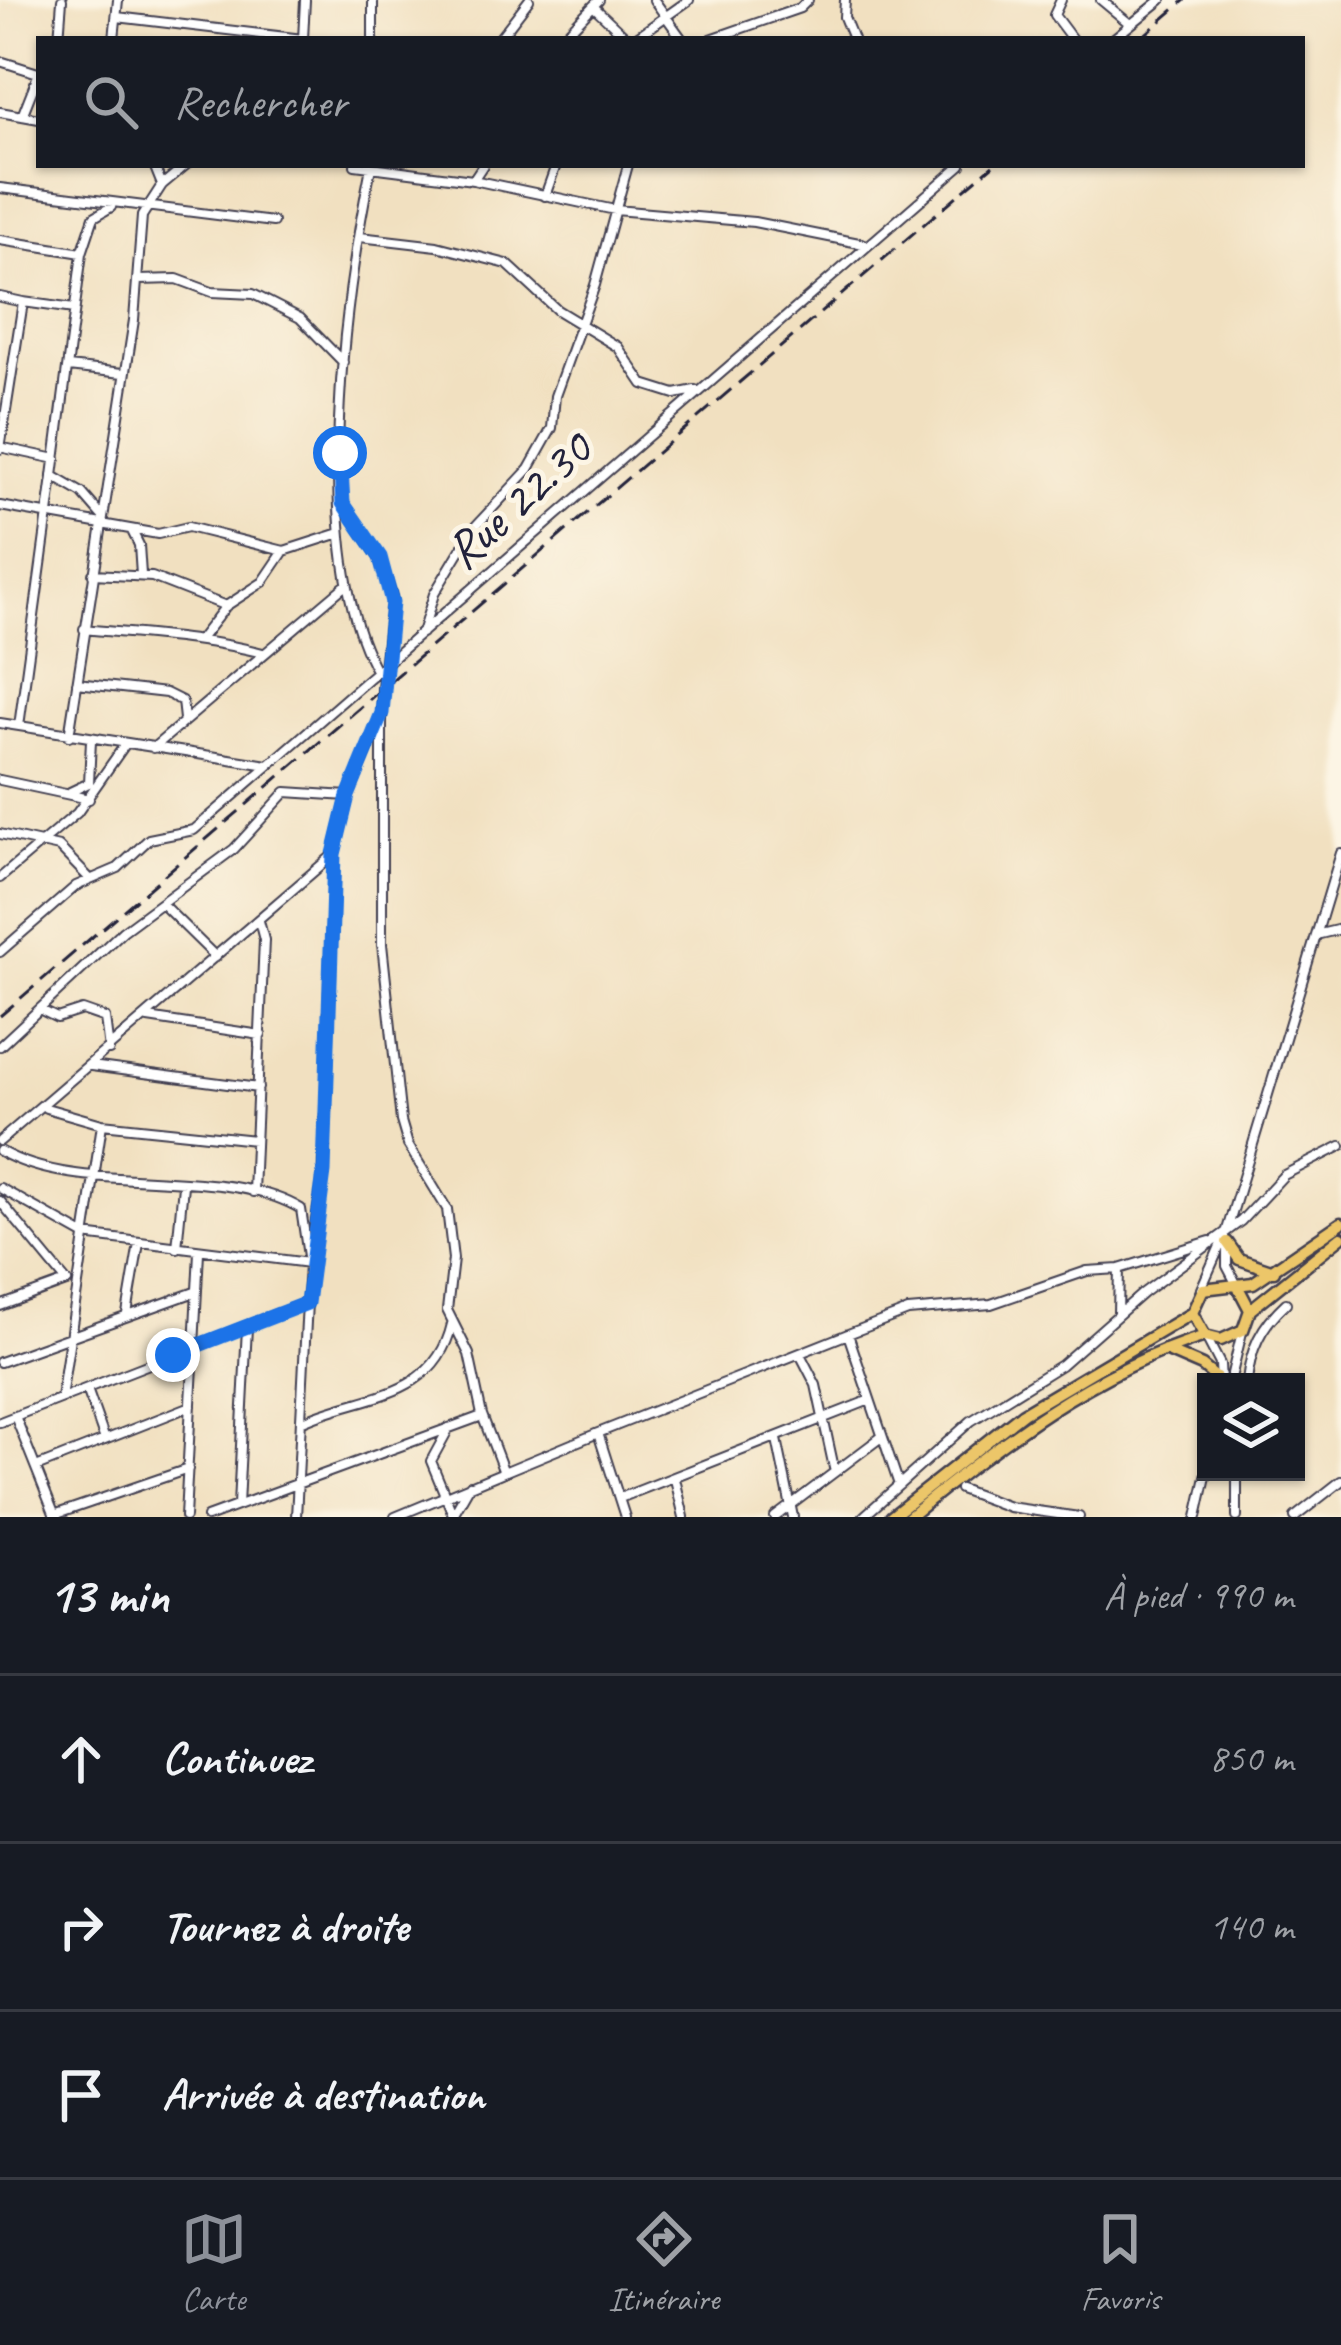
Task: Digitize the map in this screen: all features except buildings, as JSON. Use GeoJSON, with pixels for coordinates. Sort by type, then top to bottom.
{"type":"FeatureCollection","features":[{"type":"Feature","properties":{"kind":"main road"},"geometry":{"type":"LineString","coordinates":[[1239,1289],[1274,1271],[1341,1223]]}},
{"type":"Feature","properties":{"kind":"main road"},"geometry":{"type":"LineString","coordinates":[[1227,1236],[1248,1264],[1274,1271]]}},
{"type":"Feature","properties":{"kind":"main road"},"geometry":{"type":"LineString","coordinates":[[909,1517],[1043,1414],[1165,1350],[1205,1336],[1221,1340],[1244,1330],[1250,1310],[1341,1237]]}},
{"type":"Feature","properties":{"kind":"main road"},"geometry":{"type":"LineString","coordinates":[[891,1517],[1024,1413],[1192,1313],[1199,1293],[1220,1282],[1239,1289],[1250,1310]]}},
{"type":"Feature","properties":{"kind":"main road"},"geometry":{"type":"LineString","coordinates":[[1192,1313],[1205,1336]]}},
{"type":"Feature","properties":{"kind":"main road"},"geometry":{"type":"LineString","coordinates":[[1165,1350],[1207,1373]]}},
{"type":"Feature","properties":{"kind":"street"},"geometry":{"type":"LineString","coordinates":[[59,36],[62,0]]}},
{"type":"Feature","properties":{"kind":"street"},"geometry":{"type":"LineString","coordinates":[[115,36],[118,0]]}},
{"type":"Feature","properties":{"kind":"street"},"geometry":{"type":"LineString","coordinates":[[303,36],[305,0]]}},
{"type":"Feature","properties":{"kind":"street"},"geometry":{"type":"LineString","coordinates":[[373,0],[373,36]]}},
{"type":"Feature","properties":{"kind":"street"},"geometry":{"type":"LineString","coordinates":[[501,36],[530,0]]}},
{"type":"Feature","properties":{"kind":"street"},"geometry":{"type":"LineString","coordinates":[[654,0],[680,36]]}},
{"type":"Feature","properties":{"kind":"street"},"geometry":{"type":"LineString","coordinates":[[635,36],[689,0]]}},
{"type":"Feature","properties":{"kind":"street"},"geometry":{"type":"LineString","coordinates":[[720,36],[800,8],[808,0]]}},
{"type":"Feature","properties":{"kind":"street"},"geometry":{"type":"LineString","coordinates":[[845,0],[844,17],[852,36]]}},
{"type":"Feature","properties":{"kind":"street"},"geometry":{"type":"LineString","coordinates":[[1061,0],[1054,15],[1070,36]]}},
{"type":"Feature","properties":{"kind":"street"},"geometry":{"type":"LineString","coordinates":[[1101,0],[1130,24]]}},
{"type":"Feature","properties":{"kind":"street"},"geometry":{"type":"LineString","coordinates":[[1116,36],[1147,5],[1161,0]]}},
{"type":"Feature","properties":{"kind":"street"},"geometry":{"type":"LineString","coordinates":[[564,36],[596,3],[628,36]]}},
{"type":"Feature","properties":{"kind":"street"},"geometry":{"type":"LineString","coordinates":[[117,17],[278,36]]}},
{"type":"Feature","properties":{"kind":"street"},"geometry":{"type":"LineString","coordinates":[[0,61],[36,72]]}},
{"type":"Feature","properties":{"kind":"street"},"geometry":{"type":"LineString","coordinates":[[22,116],[36,81]]}},
{"type":"Feature","properties":{"kind":"street"},"geometry":{"type":"LineString","coordinates":[[0,112],[36,118]]}},
{"type":"Feature","properties":{"kind":"street"},"geometry":{"type":"LineString","coordinates":[[155,168],[161,185]]}},
{"type":"Feature","properties":{"kind":"street"},"geometry":{"type":"LineString","coordinates":[[69,736],[146,208],[161,185],[182,168]]}},
{"type":"Feature","properties":{"kind":"street"},"geometry":{"type":"LineString","coordinates":[[370,168],[338,407],[340,533],[354,627],[381,669]]}},
{"type":"Feature","properties":{"kind":"street"},"geometry":{"type":"LineString","coordinates":[[472,180],[481,168]]}},
{"type":"Feature","properties":{"kind":"street"},"geometry":{"type":"LineString","coordinates":[[545,196],[555,168]]}},
{"type":"Feature","properties":{"kind":"street"},"geometry":{"type":"LineString","coordinates":[[422,634],[434,594],[472,529],[539,455],[627,168]]}},
{"type":"Feature","properties":{"kind":"street","name":"Rue 22.30"},"geometry":{"type":"LineString","coordinates":[[0,952],[89,878],[118,868],[149,838],[194,830],[957,168]]}},
{"type":"Feature","properties":{"kind":"street"},"geometry":{"type":"LineString","coordinates":[[427,170],[615,211],[754,222],[865,244]]}},
{"type":"Feature","properties":{"kind":"street"},"geometry":{"type":"LineString","coordinates":[[0,188],[273,223]]}},
{"type":"Feature","properties":{"kind":"street"},"geometry":{"type":"LineString","coordinates":[[19,726],[82,253],[96,214],[113,205]]}},
{"type":"Feature","properties":{"kind":"street"},"geometry":{"type":"LineString","coordinates":[[360,237],[437,246],[507,263],[557,310],[618,347],[643,384],[675,394],[696,390]]}},
{"type":"Feature","properties":{"kind":"street"},"geometry":{"type":"LineString","coordinates":[[0,240],[82,253]]}},
{"type":"Feature","properties":{"kind":"street"},"geometry":{"type":"LineString","coordinates":[[138,280],[177,279],[212,292],[253,294],[300,318],[327,340],[344,365]]}},
{"type":"Feature","properties":{"kind":"street"},"geometry":{"type":"LineString","coordinates":[[0,297],[74,309]]}},
{"type":"Feature","properties":{"kind":"street"},"geometry":{"type":"LineString","coordinates":[[22,302],[2,448],[56,459]]}},
{"type":"Feature","properties":{"kind":"street"},"geometry":{"type":"LineString","coordinates":[[68,367],[123,373]]}},
{"type":"Feature","properties":{"kind":"street"},"geometry":{"type":"LineString","coordinates":[[53,476],[82,493],[100,519]]}},
{"type":"Feature","properties":{"kind":"street"},"geometry":{"type":"LineString","coordinates":[[343,503],[380,557],[392,597],[381,669],[382,944],[400,1121],[408,1145],[447,1209],[453,1259],[446,1303],[469,1354],[482,1415],[503,1470]]}},
{"type":"Feature","properties":{"kind":"street"},"geometry":{"type":"LineString","coordinates":[[0,506],[47,516],[100,519],[158,534],[188,527],[284,551],[340,533]]}},
{"type":"Feature","properties":{"kind":"street"},"geometry":{"type":"LineString","coordinates":[[131,529],[139,545],[140,575]]}},
{"type":"Feature","properties":{"kind":"street"},"geometry":{"type":"LineString","coordinates":[[201,638],[226,606],[263,582],[284,551]]}},
{"type":"Feature","properties":{"kind":"street"},"geometry":{"type":"LineString","coordinates":[[93,574],[140,575],[226,606]]}},
{"type":"Feature","properties":{"kind":"street"},"geometry":{"type":"LineString","coordinates":[[152,749],[347,584]]}},
{"type":"Feature","properties":{"kind":"street"},"geometry":{"type":"LineString","coordinates":[[84,628],[171,641],[201,638],[263,652]]}},
{"type":"Feature","properties":{"kind":"street"},"geometry":{"type":"LineString","coordinates":[[76,682],[206,702]]}},
{"type":"Feature","properties":{"kind":"street"},"geometry":{"type":"LineString","coordinates":[[182,701],[184,721]]}},
{"type":"Feature","properties":{"kind":"street"},"geometry":{"type":"LineString","coordinates":[[296,1517],[309,1263],[324,1172],[334,854],[348,796],[382,713]]}},
{"type":"Feature","properties":{"kind":"street"},"geometry":{"type":"LineString","coordinates":[[0,723],[268,765]]}},
{"type":"Feature","properties":{"kind":"street"},"geometry":{"type":"LineString","coordinates":[[69,792],[88,784],[91,740]]}},
{"type":"Feature","properties":{"kind":"street"},"geometry":{"type":"LineString","coordinates":[[0,878],[89,799],[124,746]]}},
{"type":"Feature","properties":{"kind":"street"},"geometry":{"type":"LineString","coordinates":[[0,779],[89,799]]}},
{"type":"Feature","properties":{"kind":"street"},"geometry":{"type":"LineString","coordinates":[[0,1046],[123,931],[234,849],[286,792],[348,796]]}},
{"type":"Feature","properties":{"kind":"street"},"geometry":{"type":"LineString","coordinates":[[0,834],[59,847],[89,878]]}},
{"type":"Feature","properties":{"kind":"street"},"geometry":{"type":"LineString","coordinates":[[1199,1293],[1227,1236],[1341,853]]}},
{"type":"Feature","properties":{"kind":"street"},"geometry":{"type":"LineString","coordinates":[[0,1141],[44,1108],[334,854]]}},
{"type":"Feature","properties":{"kind":"street"},"geometry":{"type":"LineString","coordinates":[[162,904],[216,957]]}},
{"type":"Feature","properties":{"kind":"street"},"geometry":{"type":"LineString","coordinates":[[253,1192],[264,940],[259,921]]}},
{"type":"Feature","properties":{"kind":"street"},"geometry":{"type":"LineString","coordinates":[[1318,934],[1341,928]]}},
{"type":"Feature","properties":{"kind":"street"},"geometry":{"type":"LineString","coordinates":[[43,1010],[57,1018],[82,1010],[100,1014],[109,1023],[109,1050]]}},
{"type":"Feature","properties":{"kind":"street"},"geometry":{"type":"LineString","coordinates":[[147,1017],[261,1034]]}},
{"type":"Feature","properties":{"kind":"street"},"geometry":{"type":"LineString","coordinates":[[90,1066],[258,1088]]}},
{"type":"Feature","properties":{"kind":"street"},"geometry":{"type":"LineString","coordinates":[[44,1108],[102,1124],[255,1140]]}},
{"type":"Feature","properties":{"kind":"street"},"geometry":{"type":"LineString","coordinates":[[61,1398],[70,1336],[70,1282],[84,1235],[102,1124]]}},
{"type":"Feature","properties":{"kind":"street"},"geometry":{"type":"LineString","coordinates":[[395,1517],[503,1470],[929,1305],[991,1304],[1087,1271],[1118,1269],[1227,1236],[1284,1174],[1341,1146]]}},
{"type":"Feature","properties":{"kind":"street"},"geometry":{"type":"LineString","coordinates":[[0,1151],[32,1164],[253,1192],[301,1209],[309,1263]]}},
{"type":"Feature","properties":{"kind":"street"},"geometry":{"type":"LineString","coordinates":[[177,1249],[183,1185]]}},
{"type":"Feature","properties":{"kind":"street"},"geometry":{"type":"LineString","coordinates":[[0,1188],[84,1235],[309,1263]]}},
{"type":"Feature","properties":{"kind":"street"},"geometry":{"type":"LineString","coordinates":[[0,1201],[70,1282]]}},
{"type":"Feature","properties":{"kind":"street"},"geometry":{"type":"LineString","coordinates":[[1227,1236],[1227,1266],[1239,1289]]}},
{"type":"Feature","properties":{"kind":"street"},"geometry":{"type":"LineString","coordinates":[[863,1517],[971,1421],[1061,1365],[1213,1240]]}},
{"type":"Feature","properties":{"kind":"street"},"geometry":{"type":"LineString","coordinates":[[127,1314],[139,1244]]}},
{"type":"Feature","properties":{"kind":"street"},"geometry":{"type":"LineString","coordinates":[[185,1517],[200,1252]]}},
{"type":"Feature","properties":{"kind":"street"},"geometry":{"type":"LineString","coordinates":[[1118,1269],[1118,1315]]}},
{"type":"Feature","properties":{"kind":"street"},"geometry":{"type":"LineString","coordinates":[[0,1306],[70,1282]]}},
{"type":"Feature","properties":{"kind":"street"},"geometry":{"type":"LineString","coordinates":[[0,1362],[196,1292]]}},
{"type":"Feature","properties":{"kind":"street"},"geometry":{"type":"LineString","coordinates":[[0,1422],[307,1303]]}},
{"type":"Feature","properties":{"kind":"street"},"geometry":{"type":"LineString","coordinates":[[1248,1373],[1250,1354],[1262,1330],[1286,1303]]}},
{"type":"Feature","properties":{"kind":"street"},"geometry":{"type":"LineString","coordinates":[[300,1423],[388,1395],[419,1376],[443,1355],[452,1324]]}},
{"type":"Feature","properties":{"kind":"street"},"geometry":{"type":"LineString","coordinates":[[238,1505],[247,1328]]}},
{"type":"Feature","properties":{"kind":"street"},"geometry":{"type":"LineString","coordinates":[[1227,1373],[1244,1330]]}},
{"type":"Feature","properties":{"kind":"street"},"geometry":{"type":"LineString","coordinates":[[848,1334],[898,1485]]}},
{"type":"Feature","properties":{"kind":"street"},"geometry":{"type":"LineString","coordinates":[[1205,1336],[1222,1373]]}},
{"type":"Feature","properties":{"kind":"street"},"geometry":{"type":"LineString","coordinates":[[800,1354],[816,1385],[834,1468]]}},
{"type":"Feature","properties":{"kind":"street"},"geometry":{"type":"LineString","coordinates":[[87,1389],[106,1440]]}},
{"type":"Feature","properties":{"kind":"street"},"geometry":{"type":"LineString","coordinates":[[620,1498],[870,1400]]}},
{"type":"Feature","properties":{"kind":"street"},"geometry":{"type":"LineString","coordinates":[[35,1467],[190,1406]]}},
{"type":"Feature","properties":{"kind":"street"},"geometry":{"type":"LineString","coordinates":[[207,1517],[482,1415]]}},
{"type":"Feature","properties":{"kind":"street"},"geometry":{"type":"LineString","coordinates":[[15,1416],[55,1516],[188,1469]]}},
{"type":"Feature","properties":{"kind":"street"},"geometry":{"type":"LineString","coordinates":[[450,1427],[431,1461],[453,1516]]}},
{"type":"Feature","properties":{"kind":"street"},"geometry":{"type":"LineString","coordinates":[[598,1433],[625,1517]]}},
{"type":"Feature","properties":{"kind":"street"},"geometry":{"type":"LineString","coordinates":[[775,1517],[834,1468],[880,1438]]}},
{"type":"Feature","properties":{"kind":"street"},"geometry":{"type":"LineString","coordinates":[[777,1439],[794,1517]]}},
{"type":"Feature","properties":{"kind":"street"},"geometry":{"type":"LineString","coordinates":[[675,1479],[684,1517]]}},
{"type":"Feature","properties":{"kind":"street"},"geometry":{"type":"LineString","coordinates":[[1197,1517],[1205,1481]]}},
{"type":"Feature","properties":{"kind":"street"},"geometry":{"type":"LineString","coordinates":[[1237,1517],[1238,1481]]}},
{"type":"Feature","properties":{"kind":"street"},"geometry":{"type":"LineString","coordinates":[[1295,1517],[1341,1481]]}},
{"type":"Feature","properties":{"kind":"street"},"geometry":{"type":"LineString","coordinates":[[453,1516],[470,1485]]}},
{"type":"Feature","properties":{"kind":"street"},"geometry":{"type":"LineString","coordinates":[[960,1489],[1010,1507],[1079,1517]]}},
{"type":"Feature","properties":{"kind":"railway"},"geometry":{"type":"LineString","coordinates":[[1143,36],[1185,0]]}},
{"type":"Feature","properties":{"kind":"railway"},"geometry":{"type":"LineString","coordinates":[[0,1016],[989,168]]}},
{"type":"Feature","properties":{"kind":"route"},"geometry":{"type":"LineString","coordinates":[[173,1355],[307,1303],[309,1263],[322,1206],[334,854],[348,796],[382,713],[392,602],[380,557],[343,503],[340,453]]}}]}
